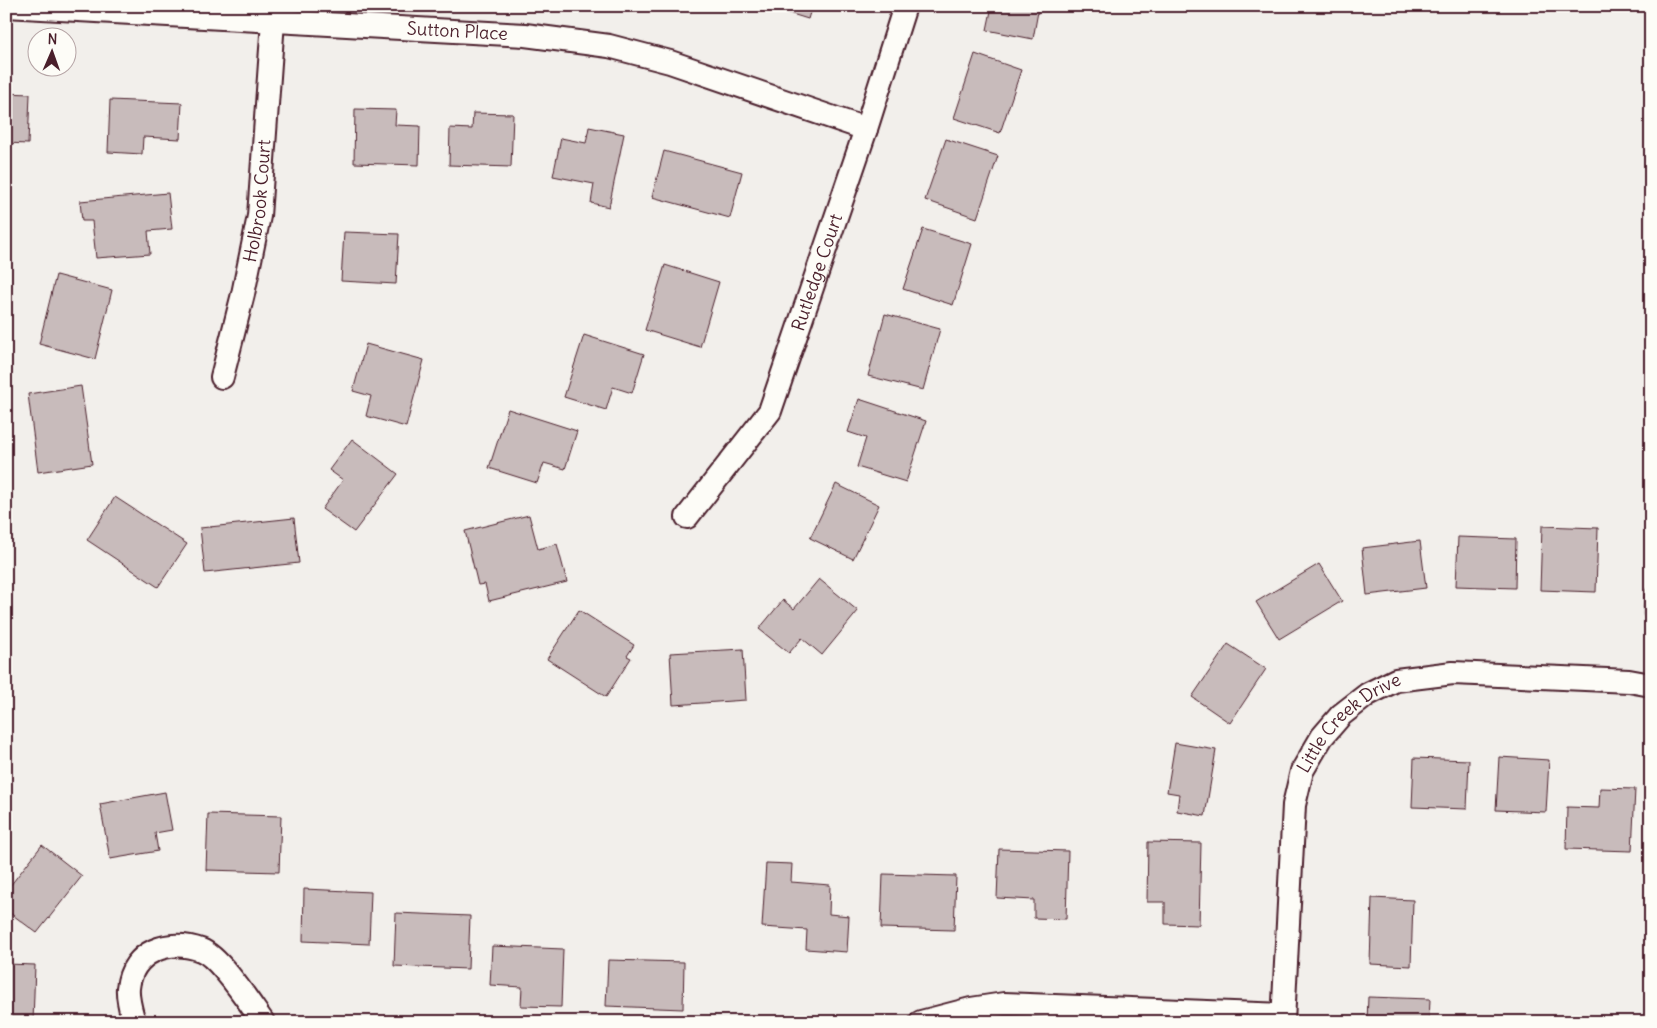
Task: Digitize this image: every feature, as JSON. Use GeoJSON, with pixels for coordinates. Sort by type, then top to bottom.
{"type":"FeatureCollection","features":[{"type":"Feature","properties":{"kind":"street","name":"Sutton Place"},"geometry":{"type":"LineString","coordinates":[[6,6],[273,22],[525,34],[609,46],[670,62],[866,129]]}},
{"type":"Feature","properties":{"kind":"street","name":"Rutledge Court"},"geometry":{"type":"LineString","coordinates":[[687,517],[770,410],[866,129],[905,6]]}},
{"type":"Feature","properties":{"kind":"street","name":"Holbrook Court"},"geometry":{"type":"LineString","coordinates":[[222,377],[243,294],[259,216],[273,22]]}},
{"type":"Feature","properties":{"kind":"street","name":"Little Creek Drive"},"geometry":{"type":"LineString","coordinates":[[1283,1019],[1294,805],[1302,771],[1322,737],[1340,715],[1368,694],[1396,680],[1453,673],[1630,681],[1651,685]]}},
{"type":"Feature","properties":{"kind":"street"},"geometry":{"type":"LineString","coordinates":[[134,1022],[128,988],[133,972],[144,956],[161,947],[179,946],[201,950],[217,961],[263,1022]]}},
{"type":"Feature","properties":{"kind":"street"},"geometry":{"type":"LineString","coordinates":[[921,1022],[971,1009],[1004,1004],[1283,1019]]}},
{"type":"Feature","properties":{"kind":"building"},"geometry":{"type":"Polygon","coordinates":[[[766,6],[812,6],[808,19],[766,6]]]}},
{"type":"Feature","properties":{"kind":"building"},"geometry":{"type":"Polygon","coordinates":[[[992,6],[1039,6],[1033,39],[987,30],[992,6]]]}},
{"type":"Feature","properties":{"kind":"building"},"geometry":{"type":"Polygon","coordinates":[[[975,54],[1021,70],[1000,133],[954,118],[975,54]]]}},
{"type":"Feature","properties":{"kind":"building"},"geometry":{"type":"Polygon","coordinates":[[[6,93],[30,94],[28,144],[6,143],[6,93]]]}},
{"type":"Feature","properties":{"kind":"building"},"geometry":{"type":"Polygon","coordinates":[[[110,100],[182,103],[180,139],[143,137],[142,154],[108,152],[110,100]]]}},
{"type":"Feature","properties":{"kind":"building"},"geometry":{"type":"Polygon","coordinates":[[[355,109],[396,110],[395,125],[420,126],[419,165],[354,163],[355,109]]]}},
{"type":"Feature","properties":{"kind":"building"},"geometry":{"type":"Polygon","coordinates":[[[473,113],[513,114],[511,167],[449,165],[450,128],[472,129],[473,113]]]}},
{"type":"Feature","properties":{"kind":"building"},"geometry":{"type":"Polygon","coordinates":[[[589,127],[624,134],[609,207],[591,203],[594,184],[553,176],[561,138],[586,143],[589,127]]]}},
{"type":"Feature","properties":{"kind":"building"},"geometry":{"type":"Polygon","coordinates":[[[946,139],[998,156],[977,218],[925,200],[946,139]]]}},
{"type":"Feature","properties":{"kind":"building"},"geometry":{"type":"Polygon","coordinates":[[[664,151],[742,172],[730,218],[652,197],[664,151]]]}},
{"type":"Feature","properties":{"kind":"building"},"geometry":{"type":"Polygon","coordinates":[[[168,193],[172,229],[148,231],[150,254],[96,258],[92,221],[82,221],[80,201],[168,193]]]}},
{"type":"Feature","properties":{"kind":"building"},"geometry":{"type":"Polygon","coordinates":[[[923,229],[972,244],[953,305],[903,289],[923,229]]]}},
{"type":"Feature","properties":{"kind":"building"},"geometry":{"type":"Polygon","coordinates":[[[344,232],[399,234],[396,284],[341,281],[344,232]]]}},
{"type":"Feature","properties":{"kind":"building"},"geometry":{"type":"Polygon","coordinates":[[[665,265],[719,282],[700,347],[645,330],[665,265]]]}},
{"type":"Feature","properties":{"kind":"building"},"geometry":{"type":"Polygon","coordinates":[[[56,275],[112,290],[95,359],[39,344],[56,275]]]}},
{"type":"Feature","properties":{"kind":"building"},"geometry":{"type":"Polygon","coordinates":[[[885,314],[940,329],[923,390],[868,376],[885,314]]]}},
{"type":"Feature","properties":{"kind":"building"},"geometry":{"type":"Polygon","coordinates":[[[584,335],[644,354],[632,393],[613,387],[606,410],[564,397],[584,335]]]}},
{"type":"Feature","properties":{"kind":"building"},"geometry":{"type":"Polygon","coordinates":[[[366,344],[424,360],[406,427],[366,416],[371,396],[353,391],[366,344]]]}},
{"type":"Feature","properties":{"kind":"building"},"geometry":{"type":"Polygon","coordinates":[[[81,386],[92,464],[38,472],[28,394],[81,386]]]}},
{"type":"Feature","properties":{"kind":"building"},"geometry":{"type":"Polygon","coordinates":[[[859,399],[926,421],[906,482],[857,467],[866,438],[848,432],[859,399]]]}},
{"type":"Feature","properties":{"kind":"building"},"geometry":{"type":"Polygon","coordinates":[[[508,409],[577,431],[565,469],[544,463],[537,483],[489,468],[508,409]]]}},
{"type":"Feature","properties":{"kind":"building"},"geometry":{"type":"Polygon","coordinates":[[[352,439],[398,474],[354,532],[322,509],[343,480],[329,470],[352,439]]]}},
{"type":"Feature","properties":{"kind":"building"},"geometry":{"type":"Polygon","coordinates":[[[836,484],[879,505],[853,559],[810,538],[836,484]]]}},
{"type":"Feature","properties":{"kind":"building"},"geometry":{"type":"Polygon","coordinates":[[[115,497],[187,544],[158,587],[87,540],[115,497]]]}},
{"type":"Feature","properties":{"kind":"building"},"geometry":{"type":"Polygon","coordinates":[[[529,515],[538,549],[557,544],[567,582],[489,601],[485,584],[478,585],[465,531],[529,515]]]}},
{"type":"Feature","properties":{"kind":"building"},"geometry":{"type":"Polygon","coordinates":[[[294,518],[299,563],[205,573],[200,528],[294,518]]]}},
{"type":"Feature","properties":{"kind":"building"},"geometry":{"type":"Polygon","coordinates":[[[1542,526],[1598,528],[1596,592],[1540,590],[1542,526]]]}},
{"type":"Feature","properties":{"kind":"building"},"geometry":{"type":"Polygon","coordinates":[[[1458,537],[1516,539],[1515,588],[1456,586],[1458,537]]]}},
{"type":"Feature","properties":{"kind":"building"},"geometry":{"type":"Polygon","coordinates":[[[1420,541],[1426,588],[1367,595],[1362,548],[1420,541]]]}},
{"type":"Feature","properties":{"kind":"building"},"geometry":{"type":"Polygon","coordinates":[[[1319,564],[1342,601],[1279,639],[1256,602],[1319,564]]]}},
{"type":"Feature","properties":{"kind":"building"},"geometry":{"type":"Polygon","coordinates":[[[819,579],[858,611],[822,655],[802,638],[789,653],[759,629],[783,600],[794,609],[819,579]]]}},
{"type":"Feature","properties":{"kind":"building"},"geometry":{"type":"Polygon","coordinates":[[[579,610],[634,645],[627,656],[631,658],[606,697],[547,659],[579,610]]]}},
{"type":"Feature","properties":{"kind":"building"},"geometry":{"type":"Polygon","coordinates":[[[1228,644],[1266,669],[1230,723],[1192,697],[1228,644]]]}},
{"type":"Feature","properties":{"kind":"building"},"geometry":{"type":"Polygon","coordinates":[[[743,649],[746,700],[673,705],[670,653],[743,649]]]}},
{"type":"Feature","properties":{"kind":"building"},"geometry":{"type":"Polygon","coordinates":[[[1175,743],[1216,750],[1205,816],[1177,811],[1179,794],[1167,792],[1175,743]]]}},
{"type":"Feature","properties":{"kind":"building"},"geometry":{"type":"Polygon","coordinates":[[[1499,757],[1549,760],[1546,812],[1496,810],[1499,757]]]}},
{"type":"Feature","properties":{"kind":"building"},"geometry":{"type":"Polygon","coordinates":[[[1414,758],[1469,760],[1467,809],[1412,807],[1414,758]]]}},
{"type":"Feature","properties":{"kind":"building"},"geometry":{"type":"Polygon","coordinates":[[[1600,788],[1635,789],[1632,851],[1566,849],[1567,807],[1599,808],[1600,788]]]}},
{"type":"Feature","properties":{"kind":"building"},"geometry":{"type":"Polygon","coordinates":[[[165,792],[172,830],[155,833],[158,851],[110,859],[100,804],[165,792]]]}},
{"type":"Feature","properties":{"kind":"building"},"geometry":{"type":"Polygon","coordinates":[[[208,814],[281,816],[279,872],[206,870],[208,814]]]}},
{"type":"Feature","properties":{"kind":"building"},"geometry":{"type":"Polygon","coordinates":[[[1148,842],[1201,843],[1199,925],[1165,924],[1165,902],[1147,902],[1148,842]]]}},
{"type":"Feature","properties":{"kind":"building"},"geometry":{"type":"Polygon","coordinates":[[[42,845],[82,876],[37,933],[6,910],[6,891],[42,845]]]}},
{"type":"Feature","properties":{"kind":"building"},"geometry":{"type":"Polygon","coordinates":[[[999,849],[1068,851],[1066,919],[1034,918],[1034,900],[997,898],[999,849]]]}},
{"type":"Feature","properties":{"kind":"building"},"geometry":{"type":"Polygon","coordinates":[[[766,863],[792,864],[791,882],[830,885],[829,914],[849,916],[847,952],[806,949],[807,930],[762,927],[766,863]]]}},
{"type":"Feature","properties":{"kind":"building"},"geometry":{"type":"Polygon","coordinates":[[[883,874],[956,876],[954,930],[881,928],[883,874]]]}},
{"type":"Feature","properties":{"kind":"building"},"geometry":{"type":"Polygon","coordinates":[[[304,889],[371,892],[369,944],[303,941],[304,889]]]}},
{"type":"Feature","properties":{"kind":"building"},"geometry":{"type":"Polygon","coordinates":[[[1372,898],[1413,900],[1411,966],[1370,964],[1372,898]]]}},
{"type":"Feature","properties":{"kind":"building"},"geometry":{"type":"Polygon","coordinates":[[[396,913],[470,916],[468,969],[394,966],[396,913]]]}},
{"type":"Feature","properties":{"kind":"building"},"geometry":{"type":"Polygon","coordinates":[[[492,946],[563,949],[561,1007],[521,1006],[522,987],[490,985],[492,946]]]}},
{"type":"Feature","properties":{"kind":"building"},"geometry":{"type":"Polygon","coordinates":[[[608,960],[684,962],[683,1009],[606,1006],[608,960]]]}},
{"type":"Feature","properties":{"kind":"building"},"geometry":{"type":"Polygon","coordinates":[[[6,964],[35,965],[33,1022],[6,1022],[6,964]]]}},
{"type":"Feature","properties":{"kind":"building"},"geometry":{"type":"Polygon","coordinates":[[[1368,997],[1430,999],[1429,1022],[1367,1022],[1368,997]]]}},
{"type":"Feature","properties":{"kind":"waterway"},"geometry":{"type":"LineString","coordinates":[[1647,614],[1648,593],[1651,589]]}}]}
